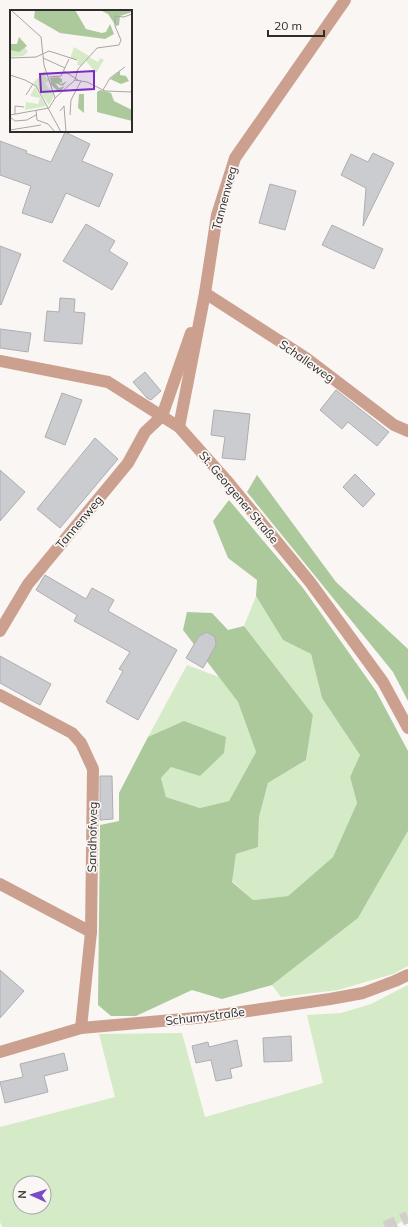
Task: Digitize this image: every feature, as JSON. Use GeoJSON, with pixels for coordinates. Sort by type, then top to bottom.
{"type":"FeatureCollection","features":[{"type":"Feature","properties":{"kind":"street","name":"Tannenweg"},"geometry":{"type":"LineString","coordinates":[[179,427],[205,293],[217,215],[235,158],[344,0]]}},
{"type":"Feature","properties":{"kind":"street"},"geometry":{"type":"LineString","coordinates":[[162,416],[205,293]]}},
{"type":"Feature","properties":{"kind":"street","name":"Schalleweg"},"geometry":{"type":"LineString","coordinates":[[205,293],[306,358],[394,425],[408,431]]}},
{"type":"Feature","properties":{"kind":"street","name":"St. Georgener Straße"},"geometry":{"type":"LineString","coordinates":[[0,361],[108,382],[179,427],[228,482],[310,582],[383,682],[408,728]]}},
{"type":"Feature","properties":{"kind":"street","name":"Tannenweg"},"geometry":{"type":"LineString","coordinates":[[0,632],[28,584],[128,463],[146,432],[162,416]]}},
{"type":"Feature","properties":{"kind":"street","name":"Sandhofweg"},"geometry":{"type":"LineString","coordinates":[[0,696],[72,733],[81,742],[93,769],[90,932],[81,1028]]}},
{"type":"Feature","properties":{"kind":"street"},"geometry":{"type":"LineString","coordinates":[[0,884],[90,932]]}},
{"type":"Feature","properties":{"kind":"street","name":"Schumystraße"},"geometry":{"type":"LineString","coordinates":[[0,1052],[81,1028],[207,1017],[363,993],[408,975]]}},
{"type":"Feature","properties":{"kind":"green space"},"geometry":{"type":"Polygon","coordinates":[[[257,475],[336,582],[408,649],[408,701],[393,672],[247,492],[257,475]]]}},
{"type":"Feature","properties":{"kind":"green space"},"geometry":{"type":"Polygon","coordinates":[[[229,500],[303,588],[376,691],[408,751],[408,831],[358,918],[272,985],[222,999],[192,990],[136,1016],[111,1016],[98,1005],[100,825],[119,821],[119,793],[148,737],[184,721],[226,737],[224,753],[200,776],[171,767],[161,778],[166,797],[200,808],[229,801],[256,752],[238,702],[183,630],[187,612],[212,613],[228,630],[244,626],[313,715],[306,760],[268,783],[259,817],[258,847],[236,854],[232,882],[253,900],[288,896],[333,857],[357,803],[350,777],[360,755],[322,698],[311,654],[283,640],[256,596],[257,580],[228,558],[213,521],[229,500]]]}},
{"type":"Feature","properties":{"kind":"green space"},"geometry":{"type":"Polygon","coordinates":[[[256,596],[283,640],[311,654],[322,698],[360,755],[350,777],[357,803],[333,857],[288,896],[253,900],[232,881],[236,854],[258,847],[259,817],[268,783],[306,760],[313,715],[244,626],[256,596]]]}},
{"type":"Feature","properties":{"kind":"green space"},"geometry":{"type":"Polygon","coordinates":[[[187,665],[219,677],[238,702],[256,752],[229,801],[200,808],[166,797],[161,778],[171,767],[148,737],[187,665]]]}},
{"type":"Feature","properties":{"kind":"green space"},"geometry":{"type":"Polygon","coordinates":[[[408,831],[408,966],[393,974],[338,990],[281,997],[272,985],[358,918],[408,831]]]}},
{"type":"Feature","properties":{"kind":"green space"},"geometry":{"type":"Polygon","coordinates":[[[408,985],[408,1218],[393,1227],[2,1227],[0,1222],[0,1127],[115,1097],[99,1034],[182,1033],[205,1117],[323,1083],[307,1015],[341,1013],[371,1004],[408,985]]]}},
{"type":"Feature","properties":{"kind":"building"},"geometry":{"type":"Polygon","coordinates":[[[65,132],[90,144],[82,161],[113,174],[99,207],[66,193],[52,223],[22,213],[31,186],[0,175],[0,141],[51,162],[65,132]]]}},
{"type":"Feature","properties":{"kind":"building"},"geometry":{"type":"Polygon","coordinates":[[[373,153],[394,163],[363,226],[366,188],[341,175],[351,154],[368,162],[373,153]]]}},
{"type":"Feature","properties":{"kind":"building"},"geometry":{"type":"Polygon","coordinates":[[[270,184],[296,191],[285,230],[259,223],[270,184]]]}},
{"type":"Feature","properties":{"kind":"building"},"geometry":{"type":"Polygon","coordinates":[[[86,224],[115,241],[109,251],[128,263],[112,290],[63,261],[86,224]]]}},
{"type":"Feature","properties":{"kind":"building"},"geometry":{"type":"Polygon","coordinates":[[[332,225],[383,249],[374,269],[322,245],[332,225]]]}},
{"type":"Feature","properties":{"kind":"building"},"geometry":{"type":"Polygon","coordinates":[[[0,246],[21,254],[1,305],[0,304],[0,246]]]}},
{"type":"Feature","properties":{"kind":"building"},"geometry":{"type":"Polygon","coordinates":[[[60,298],[75,299],[74,312],[85,313],[82,344],[44,341],[47,311],[59,312],[60,298]]]}},
{"type":"Feature","properties":{"kind":"building"},"geometry":{"type":"Polygon","coordinates":[[[0,329],[31,333],[28,352],[0,348],[0,329]]]}},
{"type":"Feature","properties":{"kind":"building"},"geometry":{"type":"Polygon","coordinates":[[[145,372],[161,391],[151,400],[147,398],[133,382],[145,372]]]}},
{"type":"Feature","properties":{"kind":"building"},"geometry":{"type":"Polygon","coordinates":[[[336,390],[389,432],[377,446],[348,422],[342,429],[320,410],[336,390]]]}},
{"type":"Feature","properties":{"kind":"building"},"geometry":{"type":"Polygon","coordinates":[[[62,393],[82,400],[65,445],[45,437],[62,393]]]}},
{"type":"Feature","properties":{"kind":"building"},"geometry":{"type":"Polygon","coordinates":[[[214,410],[250,414],[245,460],[222,458],[225,437],[211,435],[214,410]]]}},
{"type":"Feature","properties":{"kind":"building"},"geometry":{"type":"Polygon","coordinates":[[[95,438],[118,459],[60,528],[37,509],[95,438]]]}},
{"type":"Feature","properties":{"kind":"building"},"geometry":{"type":"Polygon","coordinates":[[[0,470],[25,492],[0,521],[0,470]]]}},
{"type":"Feature","properties":{"kind":"building"},"geometry":{"type":"Polygon","coordinates":[[[355,474],[375,494],[363,507],[343,487],[355,474]]]}},
{"type":"Feature","properties":{"kind":"building"},"geometry":{"type":"Polygon","coordinates":[[[45,575],[86,599],[92,588],[114,600],[108,611],[177,650],[138,720],[106,702],[123,671],[119,669],[130,652],[74,621],[77,615],[36,590],[45,575]]]}},
{"type":"Feature","properties":{"kind":"building"},"geometry":{"type":"Polygon","coordinates":[[[207,632],[215,637],[216,645],[203,668],[186,658],[199,636],[207,632]]]}},
{"type":"Feature","properties":{"kind":"building"},"geometry":{"type":"Polygon","coordinates":[[[0,656],[51,684],[40,705],[0,683],[0,656]]]}},
{"type":"Feature","properties":{"kind":"building"},"geometry":{"type":"Polygon","coordinates":[[[100,776],[112,776],[113,819],[100,820],[100,776]]]}},
{"type":"Feature","properties":{"kind":"building"},"geometry":{"type":"Polygon","coordinates":[[[0,970],[24,991],[0,1018],[0,970]]]}},
{"type":"Feature","properties":{"kind":"building"},"geometry":{"type":"Polygon","coordinates":[[[291,1036],[292,1061],[264,1062],[263,1038],[291,1036]]]}},
{"type":"Feature","properties":{"kind":"building"},"geometry":{"type":"Polygon","coordinates":[[[237,1040],[242,1066],[230,1069],[232,1078],[216,1081],[211,1060],[196,1063],[192,1046],[208,1042],[209,1047],[237,1040]]]}},
{"type":"Feature","properties":{"kind":"building"},"geometry":{"type":"Polygon","coordinates":[[[64,1053],[68,1070],[44,1076],[48,1092],[5,1103],[0,1082],[23,1077],[20,1064],[64,1053]]]}},
{"type":"Feature","properties":{"kind":"tunnel"},"geometry":{"type":"LineString","coordinates":[[385,1227],[408,1217]]}}]}
